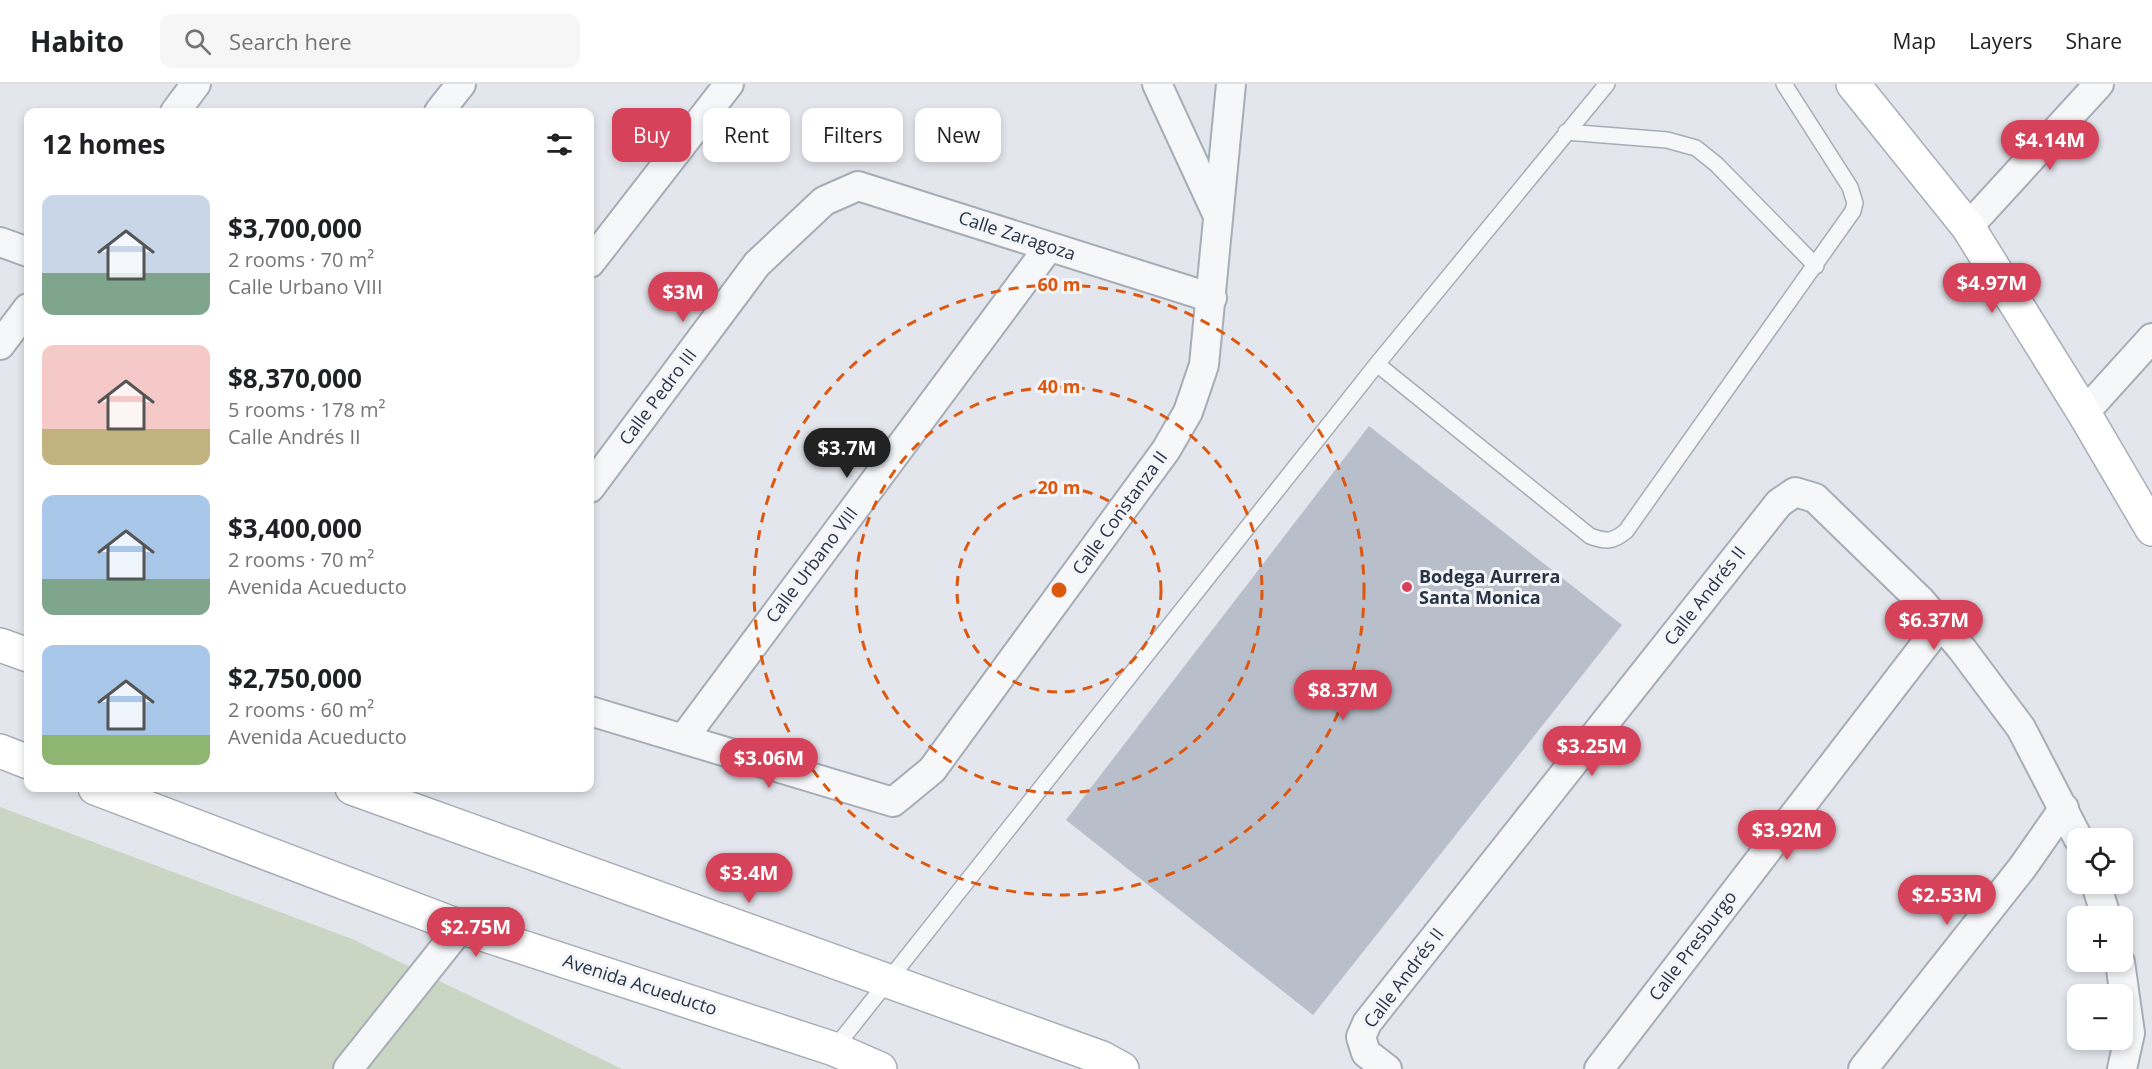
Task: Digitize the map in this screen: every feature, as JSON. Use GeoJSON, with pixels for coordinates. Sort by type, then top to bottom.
{"type":"FeatureCollection","features":[{"type":"Feature","properties":{"kind":"street"},"geometry":{"type":"LineString","coordinates":[[178,108],[196,84]]}},
{"type":"Feature","properties":{"kind":"street"},"geometry":{"type":"LineString","coordinates":[[442,108],[461,84]]}},
{"type":"Feature","properties":{"kind":"street"},"geometry":{"type":"LineString","coordinates":[[594,257],[729,84]]}},
{"type":"Feature","properties":{"kind":"street","name":"Calle Constanza II"},"geometry":{"type":"LineString","coordinates":[[1157,84],[1219,218]]}},
{"type":"Feature","properties":{"kind":"street","name":"Calle Constanza II"},"geometry":{"type":"LineString","coordinates":[[683,739],[893,802],[932,770],[1172,441],[1188,412],[1204,365],[1231,84]]}},
{"type":"Feature","properties":{"kind":"street"},"geometry":{"type":"LineString","coordinates":[[1853,84],[1968,227],[2084,413],[2152,529]]}},
{"type":"Feature","properties":{"kind":"street"},"geometry":{"type":"LineString","coordinates":[[1968,227],[2099,84]]}},
{"type":"Feature","properties":{"kind":"street","name":"Calle Zaragoza"},"geometry":{"type":"LineString","coordinates":[[824,201],[858,186],[1212,298]]}},
{"type":"Feature","properties":{"kind":"street","name":"Calle Pedro III"},"geometry":{"type":"LineString","coordinates":[[594,483],[757,264],[824,201]]}},
{"type":"Feature","properties":{"kind":"street"},"geometry":{"type":"LineString","coordinates":[[0,242],[24,251]]}},
{"type":"Feature","properties":{"kind":"street","name":"Calle Urbano VIII"},"geometry":{"type":"LineString","coordinates":[[683,739],[1049,247]]}},
{"type":"Feature","properties":{"kind":"street"},"geometry":{"type":"LineString","coordinates":[[0,345],[24,313]]}},
{"type":"Feature","properties":{"kind":"street"},"geometry":{"type":"LineString","coordinates":[[2084,413],[2152,338]]}},
{"type":"Feature","properties":{"kind":"street","name":"Calle Andrés II"},"geometry":{"type":"LineString","coordinates":[[1387,1069],[1366,1053],[1361,1037],[1367,1023],[1779,503],[1795,492],[1815,498],[1921,601],[1941,624],[2021,728],[2073,828]]}},
{"type":"Feature","properties":{"kind":"street","name":"Calle Presburgo"},"geometry":{"type":"LineString","coordinates":[[1599,1069],[1941,624]]}},
{"type":"Feature","properties":{"kind":"street"},"geometry":{"type":"LineString","coordinates":[[594,712],[683,739]]}},
{"type":"Feature","properties":{"kind":"street"},"geometry":{"type":"LineString","coordinates":[[0,751],[24,760]]}},
{"type":"Feature","properties":{"kind":"street","name":"Avenida Acueducto"},"geometry":{"type":"LineString","coordinates":[[106,792],[461,927],[834,1049],[880,1069]]}},
{"type":"Feature","properties":{"kind":"street"},"geometry":{"type":"LineString","coordinates":[[363,792],[1102,1058],[1122,1069]]}},
{"type":"Feature","properties":{"kind":"street"},"geometry":{"type":"LineString","coordinates":[[1863,1069],[2022,868],[2064,808]]}},
{"type":"Feature","properties":{"kind":"street"},"geometry":{"type":"LineString","coordinates":[[348,1069],[461,927]]}},
{"type":"Feature","properties":{"kind":"street"},"geometry":{"type":"LineString","coordinates":[[2121,972],[2130,1033],[2122,1069]]}},
{"type":"Feature","properties":{"kind":"lane"},"geometry":{"type":"LineString","coordinates":[[834,1049],[1377,364],[1566,132],[1608,84]]}},
{"type":"Feature","properties":{"kind":"lane"},"geometry":{"type":"LineString","coordinates":[[1377,364],[1590,536],[1604,541],[1616,540],[1626,531],[1853,211],[1854,195],[1784,84]]}},
{"type":"Feature","properties":{"kind":"lane"},"geometry":{"type":"LineString","coordinates":[[1566,132],[1667,140],[1696,148],[1716,164],[1816,266]]}},
{"type":"Feature","properties":{"kind":"green space"},"geometry":{"type":"Polygon","coordinates":[[[0,807],[352,939],[622,1069],[0,1069],[0,807]]]}},
{"type":"Feature","properties":{"kind":"building"},"geometry":{"type":"Polygon","coordinates":[[[1369,426],[1622,625],[1313,1015],[1066,820],[1369,426]]]}},
{"type":"Feature","properties":{"kind":"place","name":"Bodega Aurrera Santa Monica"},"geometry":{"type":"Point","coordinates":[1407,587]}}]}
